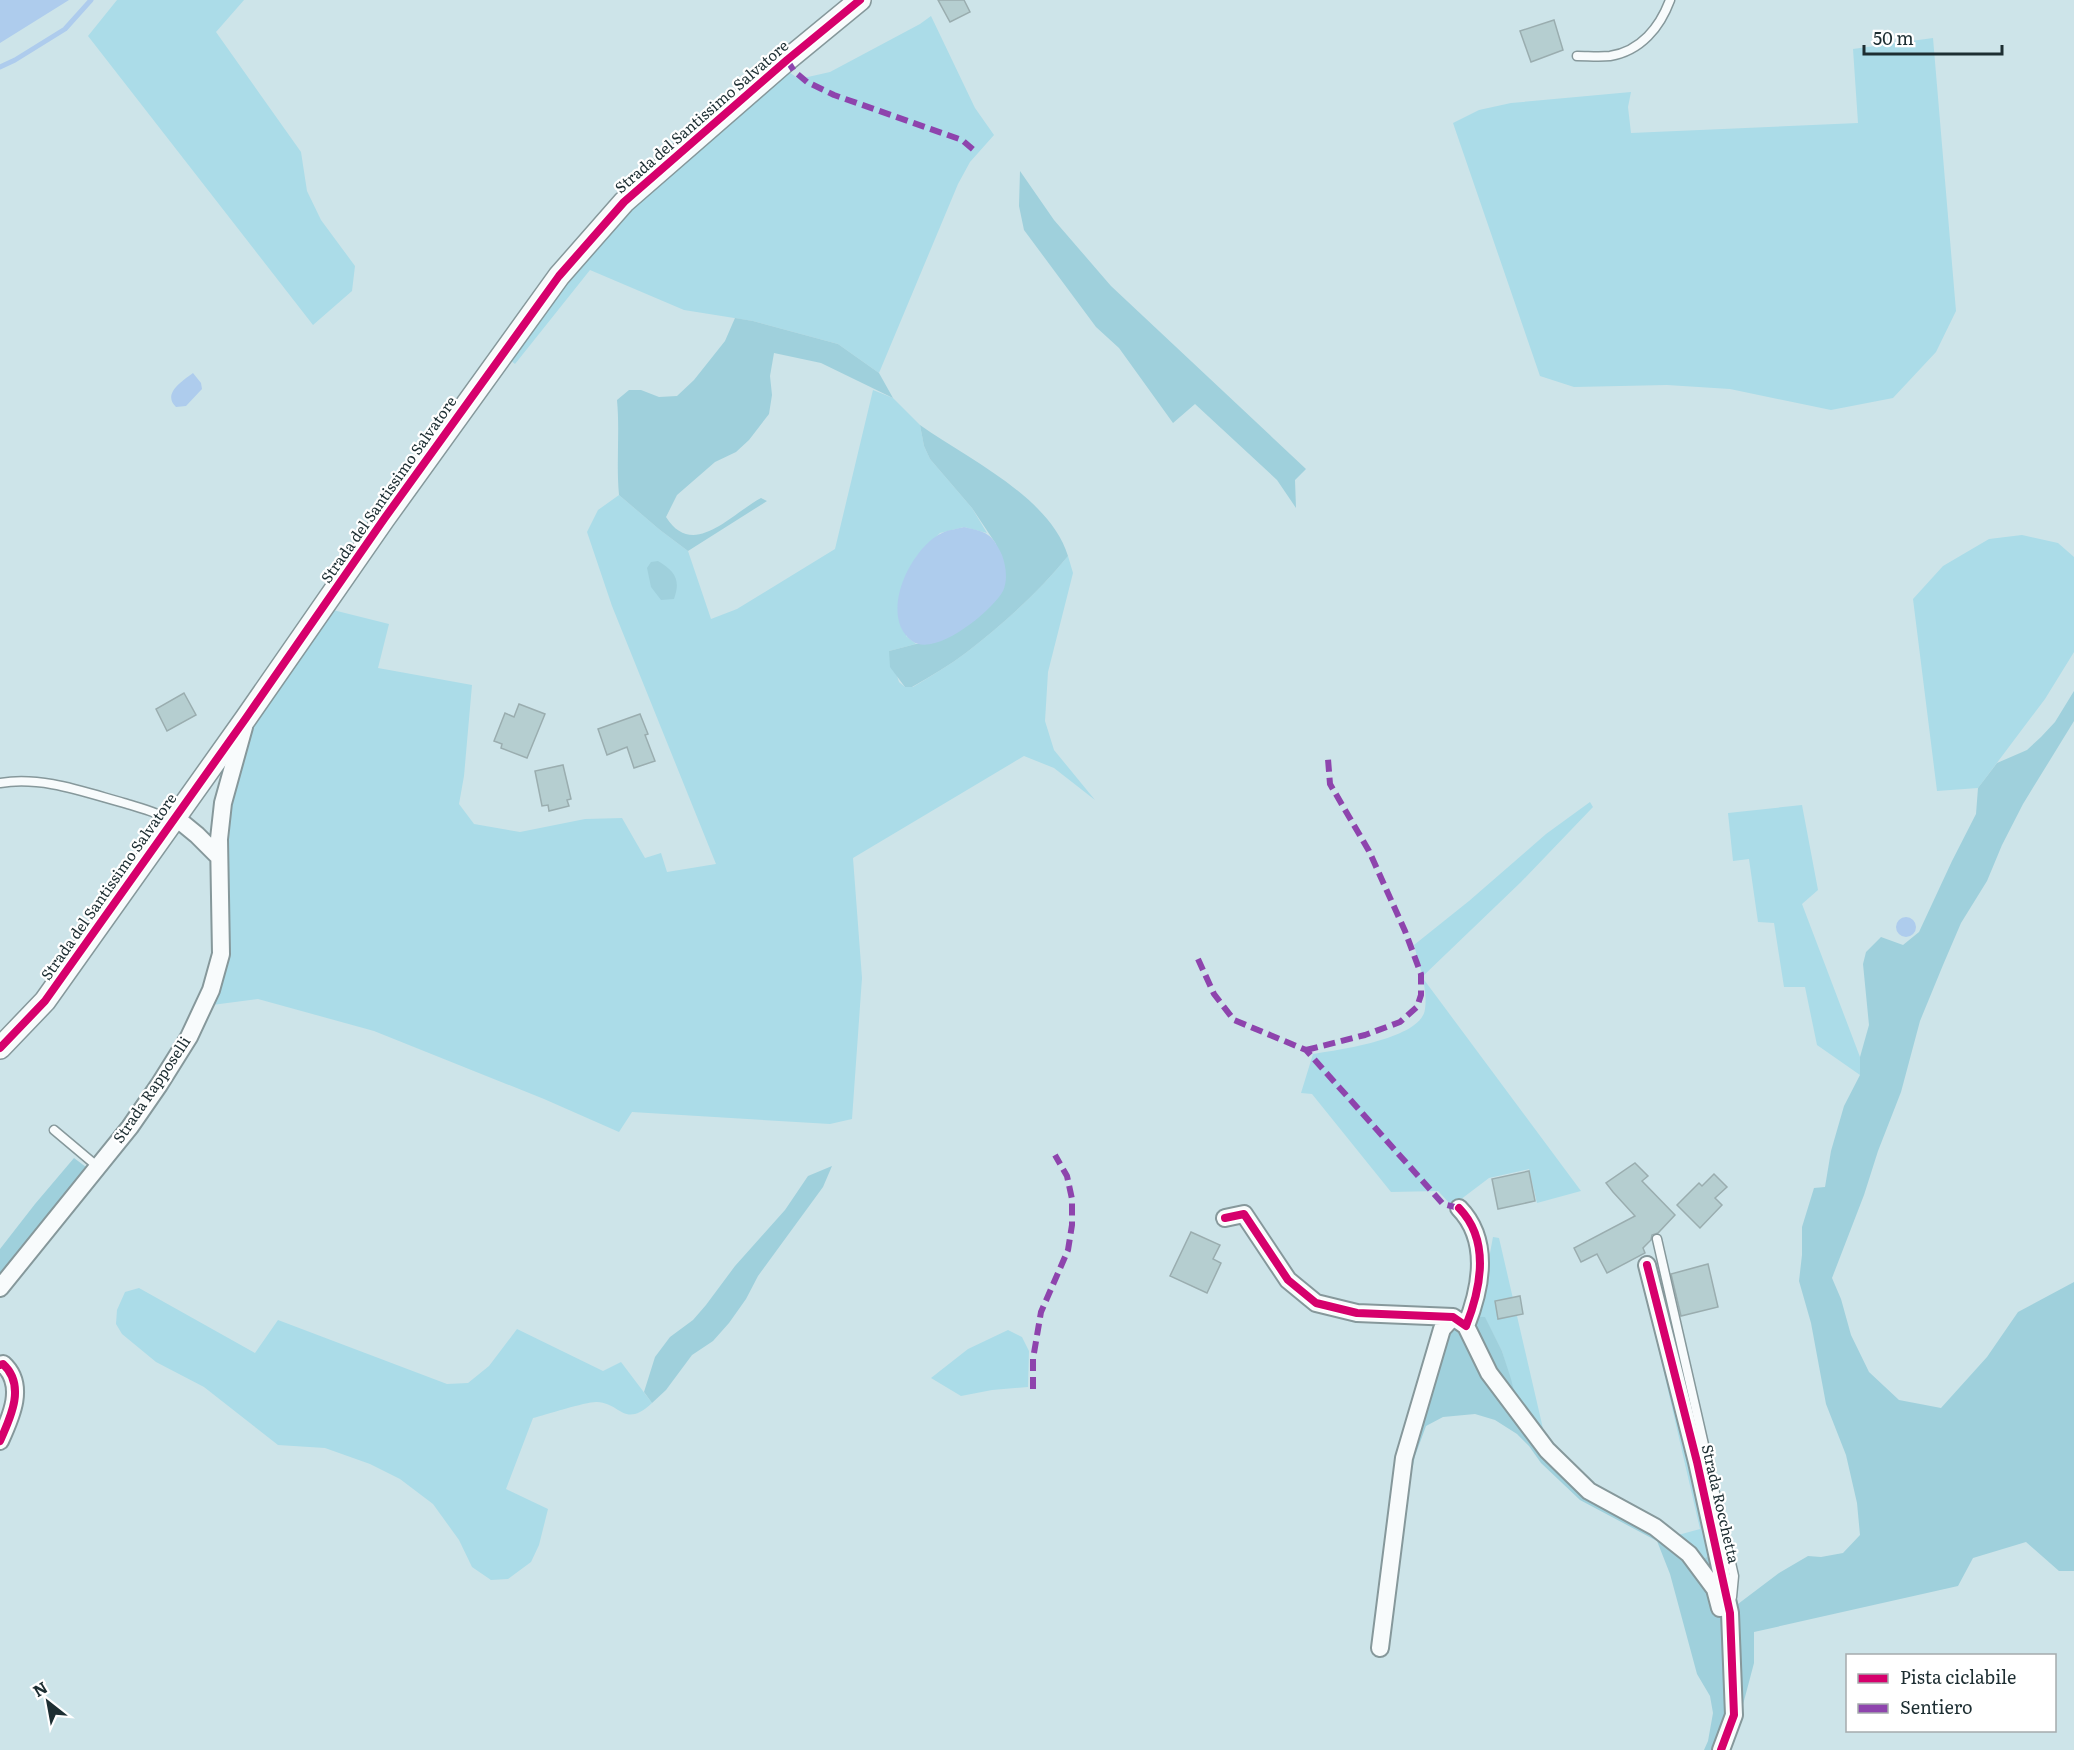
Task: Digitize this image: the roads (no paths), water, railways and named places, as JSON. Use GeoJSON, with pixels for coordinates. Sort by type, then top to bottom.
{"type":"FeatureCollection","features":[{"type":"Feature","properties":{"kind":"street","name":"Strada del Santissimo Salvatore"},"geometry":{"type":"LineString","coordinates":[[0,1048],[45,1001],[384,519],[559,276],[624,202],[787,60],[860,0]]}},
{"type":"Feature","properties":{"kind":"street","name":"Strada Rapposelli"},"geometry":{"type":"LineString","coordinates":[[0,1288],[98,1167],[159,1085],[189,1037],[211,990],[221,954],[219,839],[223,803],[246,718]]}},
{"type":"Feature","properties":{"kind":"street"},"geometry":{"type":"LineString","coordinates":[[174,819],[197,835],[219,857]]}},
{"type":"Feature","properties":{"kind":"street"},"geometry":{"type":"LineString","coordinates":[[1380,1648],[1404,1458],[1442,1329],[1460,1322],[1477,1300],[1482,1265],[1473,1228],[1469,1219],[1459,1208]]}},
{"type":"Feature","properties":{"kind":"street"},"geometry":{"type":"LineString","coordinates":[[1225,1218],[1244,1214],[1288,1280],[1316,1303],[1357,1312],[1460,1322]]}},
{"type":"Feature","properties":{"kind":"street","name":"Strada Rocchetta"},"geometry":{"type":"LineString","coordinates":[[1647,1265],[1697,1462],[1730,1613],[1734,1715],[1721,1750]]}},
{"type":"Feature","properties":{"kind":"street"},"geometry":{"type":"LineString","coordinates":[[1460,1322],[1489,1373],[1547,1449],[1589,1491],[1655,1527],[1689,1554],[1715,1589],[1730,1640]]}},
{"type":"Feature","properties":{"kind":"street"},"geometry":{"type":"LineString","coordinates":[[0,1365],[3,1364],[11,1372],[15,1385],[15,1399],[0,1441]]}},
{"type":"Feature","properties":{"kind":"lane"},"geometry":{"type":"LineString","coordinates":[[1577,56],[1611,56],[1629,50],[1649,37],[1664,15],[1670,0]]}},
{"type":"Feature","properties":{"kind":"lane"},"geometry":{"type":"LineString","coordinates":[[0,783],[15,781],[66,786],[174,819]]}},
{"type":"Feature","properties":{"kind":"lane"},"geometry":{"type":"LineString","coordinates":[[54,1130],[98,1167]]}},
{"type":"Feature","properties":{"kind":"lane"},"geometry":{"type":"LineString","coordinates":[[1657,1239],[1734,1576],[1730,1613]]}},
{"type":"Feature","properties":{"kind":"waterway"},"geometry":{"type":"LineString","coordinates":[[0,67],[65,29],[91,0]]}}]}
